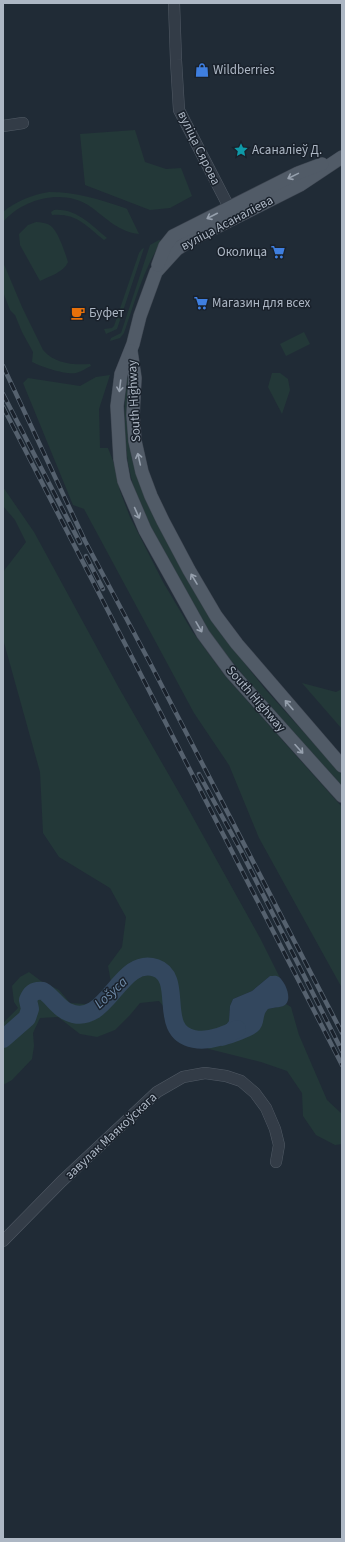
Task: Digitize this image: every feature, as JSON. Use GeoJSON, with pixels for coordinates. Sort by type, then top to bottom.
{"type":"FeatureCollection","features":[{"type":"Feature","properties":{"kind":"main road","name":"вуліца Асаналіева"},"geometry":{"type":"LineString","coordinates":[[131,349],[140,316],[165,246],[173,236],[232,213],[298,173],[342,156]]}},
{"type":"Feature","properties":{"kind":"main road","name":"South Highway"},"geometry":{"type":"LineString","coordinates":[[131,349],[135,378],[133,415],[135,441],[142,472],[163,521],[216,616],[242,650],[342,766]]}},
{"type":"Feature","properties":{"kind":"main road","name":"South Highway"},"geometry":{"type":"LineString","coordinates":[[131,349],[121,374],[117,406],[120,460],[124,481],[145,530],[192,615],[231,672],[342,796]]}},
{"type":"Feature","properties":{"kind":"street","name":"вуліца Сярова"},"geometry":{"type":"LineString","coordinates":[[174,3],[179,110],[232,213]]}},
{"type":"Feature","properties":{"kind":"street"},"geometry":{"type":"LineString","coordinates":[[3,126],[23,123]]}},
{"type":"Feature","properties":{"kind":"street","name":"завулак Маякоўскага"},"geometry":{"type":"LineString","coordinates":[[3,1240],[67,1176],[157,1092],[182,1077],[205,1073],[226,1076],[241,1081],[255,1093],[266,1108],[275,1129],[279,1145],[276,1162]]}},
{"type":"Feature","properties":{"kind":"green space"},"geometry":{"type":"Polygon","coordinates":[[[135,130],[145,162],[166,169],[181,168],[192,196],[170,208],[150,210],[85,185],[80,134],[135,130]]]}},
{"type":"Feature","properties":{"kind":"green space"},"geometry":{"type":"Polygon","coordinates":[[[49,192],[78,195],[125,208],[127,209],[139,234],[132,233],[119,227],[91,207],[80,201],[69,198],[45,198],[33,202],[22,207],[3,222],[3,212],[13,205],[30,197],[49,192]]]}},
{"type":"Feature","properties":{"kind":"green space"},"geometry":{"type":"Polygon","coordinates":[[[54,210],[62,210],[83,218],[107,238],[104,240],[75,218],[52,215],[51,212],[54,210]]]}},
{"type":"Feature","properties":{"kind":"green space"},"geometry":{"type":"Polygon","coordinates":[[[36,222],[48,224],[54,229],[68,262],[60,271],[40,281],[20,245],[19,234],[28,225],[36,222]]]}},
{"type":"Feature","properties":{"kind":"green space"},"geometry":{"type":"Polygon","coordinates":[[[159,240],[162,241],[145,274],[124,333],[120,338],[110,341],[111,338],[121,333],[150,245],[159,240]]]}},
{"type":"Feature","properties":{"kind":"green space"},"geometry":{"type":"Polygon","coordinates":[[[144,248],[117,329],[106,334],[104,329],[112,328],[114,326],[139,253],[144,248]]]}},
{"type":"Feature","properties":{"kind":"green space"},"geometry":{"type":"Polygon","coordinates":[[[3,262],[22,307],[43,350],[53,358],[65,363],[90,364],[91,366],[78,372],[66,373],[32,362],[33,352],[15,315],[10,310],[3,292],[3,262]]]}},
{"type":"Feature","properties":{"kind":"green space"},"geometry":{"type":"Polygon","coordinates":[[[304,332],[310,344],[286,356],[280,344],[304,332]]]}},
{"type":"Feature","properties":{"kind":"green space"},"geometry":{"type":"Polygon","coordinates":[[[272,373],[280,373],[288,379],[290,390],[282,414],[268,387],[272,373]]]}},
{"type":"Feature","properties":{"kind":"green space"},"geometry":{"type":"Polygon","coordinates":[[[110,375],[99,409],[100,448],[108,448],[115,466],[120,491],[130,517],[163,582],[192,631],[225,676],[342,807],[342,988],[259,838],[229,765],[194,713],[84,509],[73,505],[23,383],[28,378],[80,386],[96,377],[110,375]]]}},
{"type":"Feature","properties":{"kind":"green space"},"geometry":{"type":"Polygon","coordinates":[[[127,378],[131,379],[128,411],[161,530],[180,567],[219,631],[265,689],[342,775],[342,786],[257,692],[220,646],[192,603],[159,544],[136,494],[128,465],[124,428],[127,378]]]}},
{"type":"Feature","properties":{"kind":"green space"},"geometry":{"type":"Polygon","coordinates":[[[3,487],[34,532],[119,688],[260,938],[280,978],[270,976],[252,991],[233,999],[230,1006],[229,1021],[216,1038],[217,1044],[226,1045],[257,1031],[268,1009],[286,1004],[291,1007],[299,1035],[327,1100],[342,1114],[342,1144],[335,1145],[316,1135],[303,1116],[302,1093],[287,1071],[261,1062],[209,1049],[185,1032],[159,1001],[140,1003],[115,1030],[97,1037],[80,1034],[58,1017],[40,1018],[33,1033],[34,1046],[32,1059],[12,1080],[3,1085],[3,1023],[18,1008],[14,1002],[12,986],[20,977],[29,972],[41,981],[59,990],[70,1003],[101,1005],[112,988],[108,966],[122,947],[126,917],[110,888],[59,857],[43,833],[40,772],[3,639],[3,572],[26,542],[15,520],[3,506],[3,487]]]}},
{"type":"Feature","properties":{"kind":"green space"},"geometry":{"type":"Polygon","coordinates":[[[302,683],[336,692],[342,689],[342,729],[302,683]]]}},
{"type":"Feature","properties":{"kind":"water"},"geometry":{"type":"Polygon","coordinates":[[[270,976],[278,976],[283,982],[288,994],[288,1001],[286,1004],[281,1007],[268,1009],[262,1026],[254,1034],[226,1045],[222,1046],[217,1044],[216,1038],[218,1030],[225,1026],[229,1021],[230,1006],[233,999],[252,991],[270,976]]]}},
{"type":"Feature","properties":{"kind":"waterway","name":"Lošyca"},"geometry":{"type":"LineString","coordinates":[[3,1039],[27,1018],[30,1009],[28,1000],[30,995],[34,992],[43,991],[64,1010],[81,1015],[93,1011],[103,1003],[132,972],[143,967],[156,968],[164,974],[169,982],[173,1016],[176,1026],[183,1034],[194,1039],[205,1040],[222,1036],[237,1029]]}},
{"type":"Feature","properties":{"kind":"railway"},"geometry":{"type":"LineString","coordinates":[[3,366],[85,541],[342,1033]]}},
{"type":"Feature","properties":{"kind":"railway"},"geometry":{"type":"LineString","coordinates":[[3,394],[80,543]]}},
{"type":"Feature","properties":{"kind":"railway"},"geometry":{"type":"LineString","coordinates":[[3,407],[342,1065]]}},
{"type":"Feature","properties":{"kind":"railway"},"geometry":{"type":"LineString","coordinates":[[86,556],[103,589]]}},
{"type":"Feature","properties":{"kind":"railway"},"geometry":{"type":"LineString","coordinates":[[199,774],[241,851],[342,1051]]}},
{"type":"Feature","properties":{"kind":"place","name":"Wildberries"},"geometry":{"type":"Point","coordinates":[202,70]}},
{"type":"Feature","properties":{"kind":"place","name":"Асаналіеў Д."},"geometry":{"type":"Point","coordinates":[241,150]}},
{"type":"Feature","properties":{"kind":"place","name":"Околица"},"geometry":{"type":"Point","coordinates":[278,252]}},
{"type":"Feature","properties":{"kind":"place","name":"Магазин для всех"},"geometry":{"type":"Point","coordinates":[201,303]}},
{"type":"Feature","properties":{"kind":"place","name":"Буфет"},"geometry":{"type":"Point","coordinates":[78,313]}}]}
